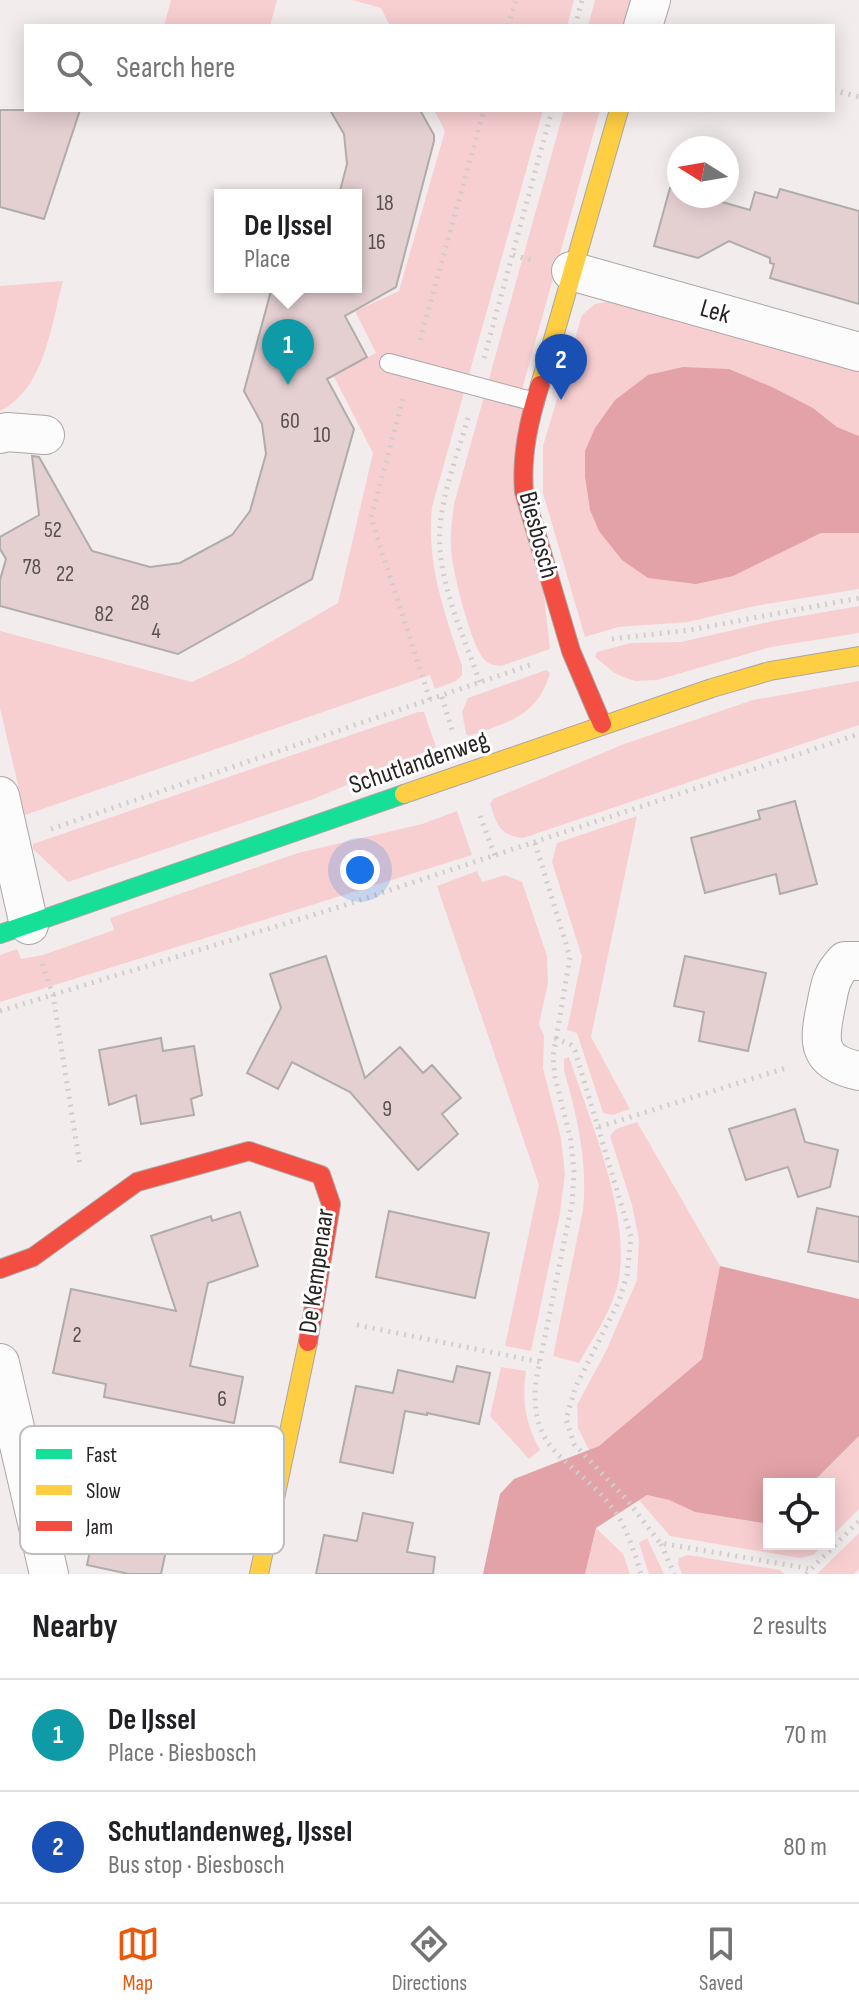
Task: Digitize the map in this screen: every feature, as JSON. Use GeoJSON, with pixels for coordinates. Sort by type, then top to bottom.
{"type":"FeatureCollection","features":[{"type":"Feature","properties":{"kind":"street"},"geometry":{"type":"LineString","coordinates":[[644,24],[651,0]]}},
{"type":"Feature","properties":{"kind":"street","name":"Biesbosch"},"geometry":{"type":"LineString","coordinates":[[602,724],[571,651],[524,492],[522,466],[535,402],[618,112]]}},
{"type":"Feature","properties":{"kind":"street","name":"Lek"},"geometry":{"type":"LineString","coordinates":[[571,271],[859,352]]}},
{"type":"Feature","properties":{"kind":"street"},"geometry":{"type":"LineString","coordinates":[[0,434],[45,435]]}},
{"type":"Feature","properties":{"kind":"street","name":"Schutlandenweg"},"geometry":{"type":"LineString","coordinates":[[14,930],[465,775],[602,724],[770,671],[859,656]]}},
{"type":"Feature","properties":{"kind":"street"},"geometry":{"type":"LineString","coordinates":[[0,796],[11,842],[14,930]]}},
{"type":"Feature","properties":{"kind":"street"},"geometry":{"type":"LineString","coordinates":[[843,1063],[820,1036],[833,974],[845,961],[859,961]]}},
{"type":"Feature","properties":{"kind":"street","name":"De Kempenaar"},"geometry":{"type":"LineString","coordinates":[[0,1269],[33,1257],[137,1182],[249,1151],[321,1175],[331,1204],[313,1316],[284,1455]]}},
{"type":"Feature","properties":{"kind":"street"},"geometry":{"type":"LineString","coordinates":[[0,1363],[20,1449]]}},
{"type":"Feature","properties":{"kind":"street"},"geometry":{"type":"LineString","coordinates":[[44,1554],[49,1574]]}},
{"type":"Feature","properties":{"kind":"street","name":"De Kempenaar"},"geometry":{"type":"LineString","coordinates":[[259,1574],[263,1554]]}},
{"type":"Feature","properties":{"kind":"lane"},"geometry":{"type":"LineString","coordinates":[[389,363],[535,402]]}},
{"type":"Feature","properties":{"kind":"path"},"geometry":{"type":"LineString","coordinates":[[509,24],[516,0]]}},
{"type":"Feature","properties":{"kind":"path"},"geometry":{"type":"LineString","coordinates":[[576,24],[582,0]]}},
{"type":"Feature","properties":{"kind":"path"},"geometry":{"type":"LineString","coordinates":[[835,91],[859,97]]}},
{"type":"Feature","properties":{"kind":"path"},"geometry":{"type":"LineString","coordinates":[[11,842],[625,635],[690,630],[859,598]]}},
{"type":"Feature","properties":{"kind":"path"},"geometry":{"type":"LineString","coordinates":[[0,1011],[339,907],[859,734]]}},
{"type":"Feature","properties":{"kind":"path"},"geometry":{"type":"LineString","coordinates":[[535,843],[570,957],[555,1038],[555,1077],[571,1141],[574,1172],[572,1203],[534,1401],[542,1433],[559,1458],[610,1505],[632,1546],[641,1574]]}},
{"type":"Feature","properties":{"kind":"path"},"geometry":{"type":"LineString","coordinates":[[53,995],[88,1217]]}},
{"type":"Feature","properties":{"kind":"path"},"geometry":{"type":"LineString","coordinates":[[555,1038],[571,1045],[575,1051],[631,1237],[627,1275],[619,1301],[576,1386],[566,1419],[574,1444],[654,1533],[674,1574]]}},
{"type":"Feature","properties":{"kind":"path"},"geometry":{"type":"LineString","coordinates":[[599,1127],[843,1063]]}},
{"type":"Feature","properties":{"kind":"path"},"geometry":{"type":"LineString","coordinates":[[313,1316],[540,1362]]}},
{"type":"Feature","properties":{"kind":"path"},"geometry":{"type":"LineString","coordinates":[[806,1574],[859,1521]]}},
{"type":"Feature","properties":{"kind":"path"},"geometry":{"type":"LineString","coordinates":[[660,1543],[811,1569]]}},
{"type":"Feature","properties":{"kind":"shaded area"},"geometry":{"type":"Polygon","coordinates":[[[171,0],[277,0],[271,24],[165,24],[171,0]]]}},
{"type":"Feature","properties":{"kind":"shaded area"},"geometry":{"type":"Polygon","coordinates":[[[352,0],[574,0],[568,24],[389,24],[381,8],[352,0]]]}},
{"type":"Feature","properties":{"kind":"shaded area"},"geometry":{"type":"Polygon","coordinates":[[[595,0],[631,0],[624,24],[589,24],[595,0]]]}},
{"type":"Feature","properties":{"kind":"shaded area"},"geometry":{"type":"Polygon","coordinates":[[[435,112],[542,112],[432,507],[434,568],[462,675],[456,681],[435,689],[430,675],[25,815],[0,708],[0,631],[192,682],[241,659],[338,603],[373,453],[333,375],[376,353],[355,311],[399,291],[445,131],[435,112]]]}},
{"type":"Feature","properties":{"kind":"shaded area"},"geometry":{"type":"Polygon","coordinates":[[[563,112],[599,112],[521,393],[550,649],[501,666],[484,659],[468,624],[452,559],[454,504],[563,112]]]}},
{"type":"Feature","properties":{"kind":"shaded area"},"geometry":{"type":"Polygon","coordinates":[[[63,281],[50,336],[37,372],[15,401],[0,411],[0,286],[63,281]]]}},
{"type":"Feature","properties":{"kind":"shaded area"},"geometry":{"type":"Polygon","coordinates":[[[611,301],[859,368],[859,436],[837,427],[813,408],[585,451],[590,510],[782,551],[821,533],[859,533],[859,589],[755,606],[688,622],[618,627],[585,637],[543,493],[543,446],[582,315],[595,304],[611,301]]]}},
{"type":"Feature","properties":{"kind":"shaded area"},"geometry":{"type":"Polygon","coordinates":[[[683,367],[729,369],[813,408],[837,427],[859,436],[859,533],[821,533],[733,576],[696,584],[648,578],[622,560],[599,531],[590,510],[585,451],[595,428],[615,400],[648,375],[683,367]]]}},
{"type":"Feature","properties":{"kind":"shaded area"},"geometry":{"type":"Polygon","coordinates":[[[859,606],[859,633],[771,647],[657,680],[635,681],[623,677],[595,657],[597,652],[631,643],[681,642],[859,606]]]}},
{"type":"Feature","properties":{"kind":"shaded area"},"geometry":{"type":"Polygon","coordinates":[[[546,670],[550,673],[545,688],[519,716],[496,727],[469,736],[466,734],[462,712],[468,698],[546,670]]]}},
{"type":"Feature","properties":{"kind":"shaded area"},"geometry":{"type":"Polygon","coordinates":[[[859,681],[859,725],[523,838],[509,835],[500,828],[490,804],[493,799],[624,744],[753,700],[859,681]]]}},
{"type":"Feature","properties":{"kind":"shaded area"},"geometry":{"type":"Polygon","coordinates":[[[424,712],[436,747],[316,798],[68,882],[33,849],[33,844],[424,712]]]}},
{"type":"Feature","properties":{"kind":"shaded area"},"geometry":{"type":"Polygon","coordinates":[[[457,811],[472,855],[0,1002],[0,955],[17,949],[21,959],[43,955],[114,930],[110,918],[298,853],[422,824],[457,811]]]}},
{"type":"Feature","properties":{"kind":"shaded area"},"geometry":{"type":"Polygon","coordinates":[[[637,816],[591,1037],[630,1109],[613,1115],[603,1113],[577,1033],[567,1030],[582,957],[552,862],[557,843],[637,816]]]}},
{"type":"Feature","properties":{"kind":"shaded area"},"geometry":{"type":"Polygon","coordinates":[[[477,871],[482,882],[505,875],[522,882],[547,956],[548,983],[539,1024],[544,1036],[543,1068],[561,1138],[565,1174],[560,1213],[531,1351],[505,1346],[539,1185],[437,886],[477,871]]]}},
{"type":"Feature","properties":{"kind":"shaded area"},"geometry":{"type":"Polygon","coordinates":[[[569,1057],[608,1174],[620,1236],[621,1265],[616,1291],[604,1319],[579,1363],[553,1356],[584,1192],[580,1139],[564,1070],[564,1059],[569,1057]]]}},
{"type":"Feature","properties":{"kind":"shaded area"},"geometry":{"type":"Polygon","coordinates":[[[637,1122],[720,1266],[702,1359],[599,1446],[589,1450],[578,1428],[577,1405],[606,1351],[637,1280],[639,1239],[632,1205],[610,1136],[616,1129],[637,1122]]]}},
{"type":"Feature","properties":{"kind":"shaded area"},"geometry":{"type":"Polygon","coordinates":[[[720,1266],[859,1299],[859,1436],[817,1478],[763,1478],[763,1523],[695,1512],[669,1500],[647,1495],[596,1528],[585,1574],[483,1574],[500,1494],[514,1479],[599,1446],[702,1359],[720,1266]]]}},
{"type":"Feature","properties":{"kind":"shaded area"},"geometry":{"type":"Polygon","coordinates":[[[501,1367],[526,1371],[526,1412],[540,1450],[529,1459],[490,1416],[501,1367]]]}},
{"type":"Feature","properties":{"kind":"shaded area"},"geometry":{"type":"Polygon","coordinates":[[[859,1436],[859,1509],[835,1533],[835,1478],[817,1478],[859,1436]]]}},
{"type":"Feature","properties":{"kind":"shaded area"},"geometry":{"type":"Polygon","coordinates":[[[647,1495],[669,1500],[695,1512],[763,1523],[763,1550],[818,1550],[813,1555],[800,1558],[670,1536],[639,1500],[647,1495]]]}},
{"type":"Feature","properties":{"kind":"shaded area"},"geometry":{"type":"Polygon","coordinates":[[[596,1528],[623,1554],[630,1574],[585,1574],[596,1528]]]}},
{"type":"Feature","properties":{"kind":"shaded area"},"geometry":{"type":"Polygon","coordinates":[[[859,1533],[859,1569],[854,1574],[817,1574],[859,1533]]]}},
{"type":"Feature","properties":{"kind":"shaded area"},"geometry":{"type":"Polygon","coordinates":[[[647,1538],[664,1574],[649,1574],[639,1543],[647,1538]]]}},
{"type":"Feature","properties":{"kind":"shaded area"},"geometry":{"type":"Polygon","coordinates":[[[688,1555],[780,1570],[784,1574],[682,1574],[679,1558],[688,1555]]]}},
{"type":"Feature","properties":{"kind":"building"},"geometry":{"type":"Polygon","coordinates":[[[0,110],[79,112],[44,219],[0,207],[0,110]]]}},
{"type":"Feature","properties":{"kind":"building"},"geometry":{"type":"Polygon","coordinates":[[[331,112],[421,112],[434,135],[434,141],[396,287],[345,316],[367,357],[327,379],[354,429],[312,579],[178,654],[0,606],[0,580],[6,559],[0,549],[0,537],[39,515],[32,456],[39,457],[92,551],[150,567],[180,563],[232,535],[250,511],[266,454],[262,424],[244,391],[270,293],[362,293],[362,189],[341,189],[347,164],[344,134],[331,112]]]}},
{"type":"Feature","properties":{"kind":"building"},"geometry":{"type":"Polygon","coordinates":[[[780,189],[859,211],[859,304],[770,278],[774,264],[770,263],[770,258],[729,241],[698,258],[654,246],[667,199],[667,208],[739,207],[750,210],[755,192],[777,198],[780,189]]]}},
{"type":"Feature","properties":{"kind":"building"},"geometry":{"type":"Polygon","coordinates":[[[795,801],[817,884],[780,894],[776,874],[705,893],[691,838],[760,819],[758,811],[795,801]]]}},
{"type":"Feature","properties":{"kind":"building"},"geometry":{"type":"Polygon","coordinates":[[[326,956],[365,1078],[400,1047],[423,1073],[432,1065],[461,1098],[442,1114],[458,1134],[418,1170],[350,1092],[292,1062],[278,1089],[247,1073],[281,1008],[270,974],[326,956]]]}},
{"type":"Feature","properties":{"kind":"building"},"geometry":{"type":"Polygon","coordinates":[[[685,956],[766,973],[748,1051],[699,1041],[704,1012],[674,1006],[685,956]]]}},
{"type":"Feature","properties":{"kind":"building"},"geometry":{"type":"Polygon","coordinates":[[[161,1038],[163,1051],[194,1046],[202,1095],[191,1099],[194,1115],[141,1124],[136,1095],[109,1105],[99,1050],[161,1038]]]}},
{"type":"Feature","properties":{"kind":"building"},"geometry":{"type":"Polygon","coordinates":[[[795,1109],[805,1142],[838,1150],[830,1187],[798,1197],[788,1167],[746,1180],[729,1129],[795,1109]]]}},
{"type":"Feature","properties":{"kind":"building"},"geometry":{"type":"Polygon","coordinates":[[[817,1208],[859,1217],[859,1262],[808,1252],[817,1208]]]}},
{"type":"Feature","properties":{"kind":"building"},"geometry":{"type":"Polygon","coordinates":[[[389,1211],[489,1233],[475,1298],[376,1277],[389,1211]]]}},
{"type":"Feature","properties":{"kind":"building"},"geometry":{"type":"Polygon","coordinates":[[[240,1212],[258,1266],[208,1283],[190,1366],[243,1377],[234,1423],[104,1397],[106,1384],[53,1373],[71,1289],[176,1311],[151,1236],[211,1216],[212,1221],[240,1212]]]}},
{"type":"Feature","properties":{"kind":"building"},"geometry":{"type":"Polygon","coordinates":[[[457,1366],[490,1373],[479,1424],[405,1411],[393,1473],[340,1462],[356,1386],[393,1393],[398,1370],[453,1382],[457,1366]]]}},
{"type":"Feature","properties":{"kind":"building"},"geometry":{"type":"Polygon","coordinates":[[[363,1513],[413,1523],[407,1552],[435,1557],[433,1574],[316,1574],[324,1535],[357,1541],[363,1513]]]}},
{"type":"Feature","properties":{"kind":"building"},"geometry":{"type":"Polygon","coordinates":[[[89,1554],[165,1554],[161,1574],[129,1574],[87,1565],[89,1554]]]}},
{"type":"Feature","properties":{"kind":"traffic: fast"},"geometry":{"type":"LineString","coordinates":[[0,934],[404,794]]}},
{"type":"Feature","properties":{"kind":"traffic: slow"},"geometry":{"type":"LineString","coordinates":[[540,385],[618,112]]}},
{"type":"Feature","properties":{"kind":"traffic: slow"},"geometry":{"type":"LineString","coordinates":[[404,794],[712,688],[770,671],[859,656]]}},
{"type":"Feature","properties":{"kind":"traffic: slow"},"geometry":{"type":"LineString","coordinates":[[284,1456],[308,1342]]}},
{"type":"Feature","properties":{"kind":"traffic: slow"},"geometry":{"type":"LineString","coordinates":[[259,1574],[263,1554]]}},
{"type":"Feature","properties":{"kind":"traffic: jam"},"geometry":{"type":"LineString","coordinates":[[540,385],[527,438],[524,492],[571,651],[602,724]]}},
{"type":"Feature","properties":{"kind":"traffic: jam"},"geometry":{"type":"LineString","coordinates":[[0,1269],[33,1257],[137,1182],[249,1151],[321,1175],[331,1204],[308,1342]]}},
{"type":"Feature","properties":{"kind":"place","name":"De IJssel"},"geometry":{"type":"Point","coordinates":[288,385]}},
{"type":"Feature","properties":{"kind":"place","name":"Schutlandenweg, IJssel"},"geometry":{"type":"Point","coordinates":[561,400]}}]}
